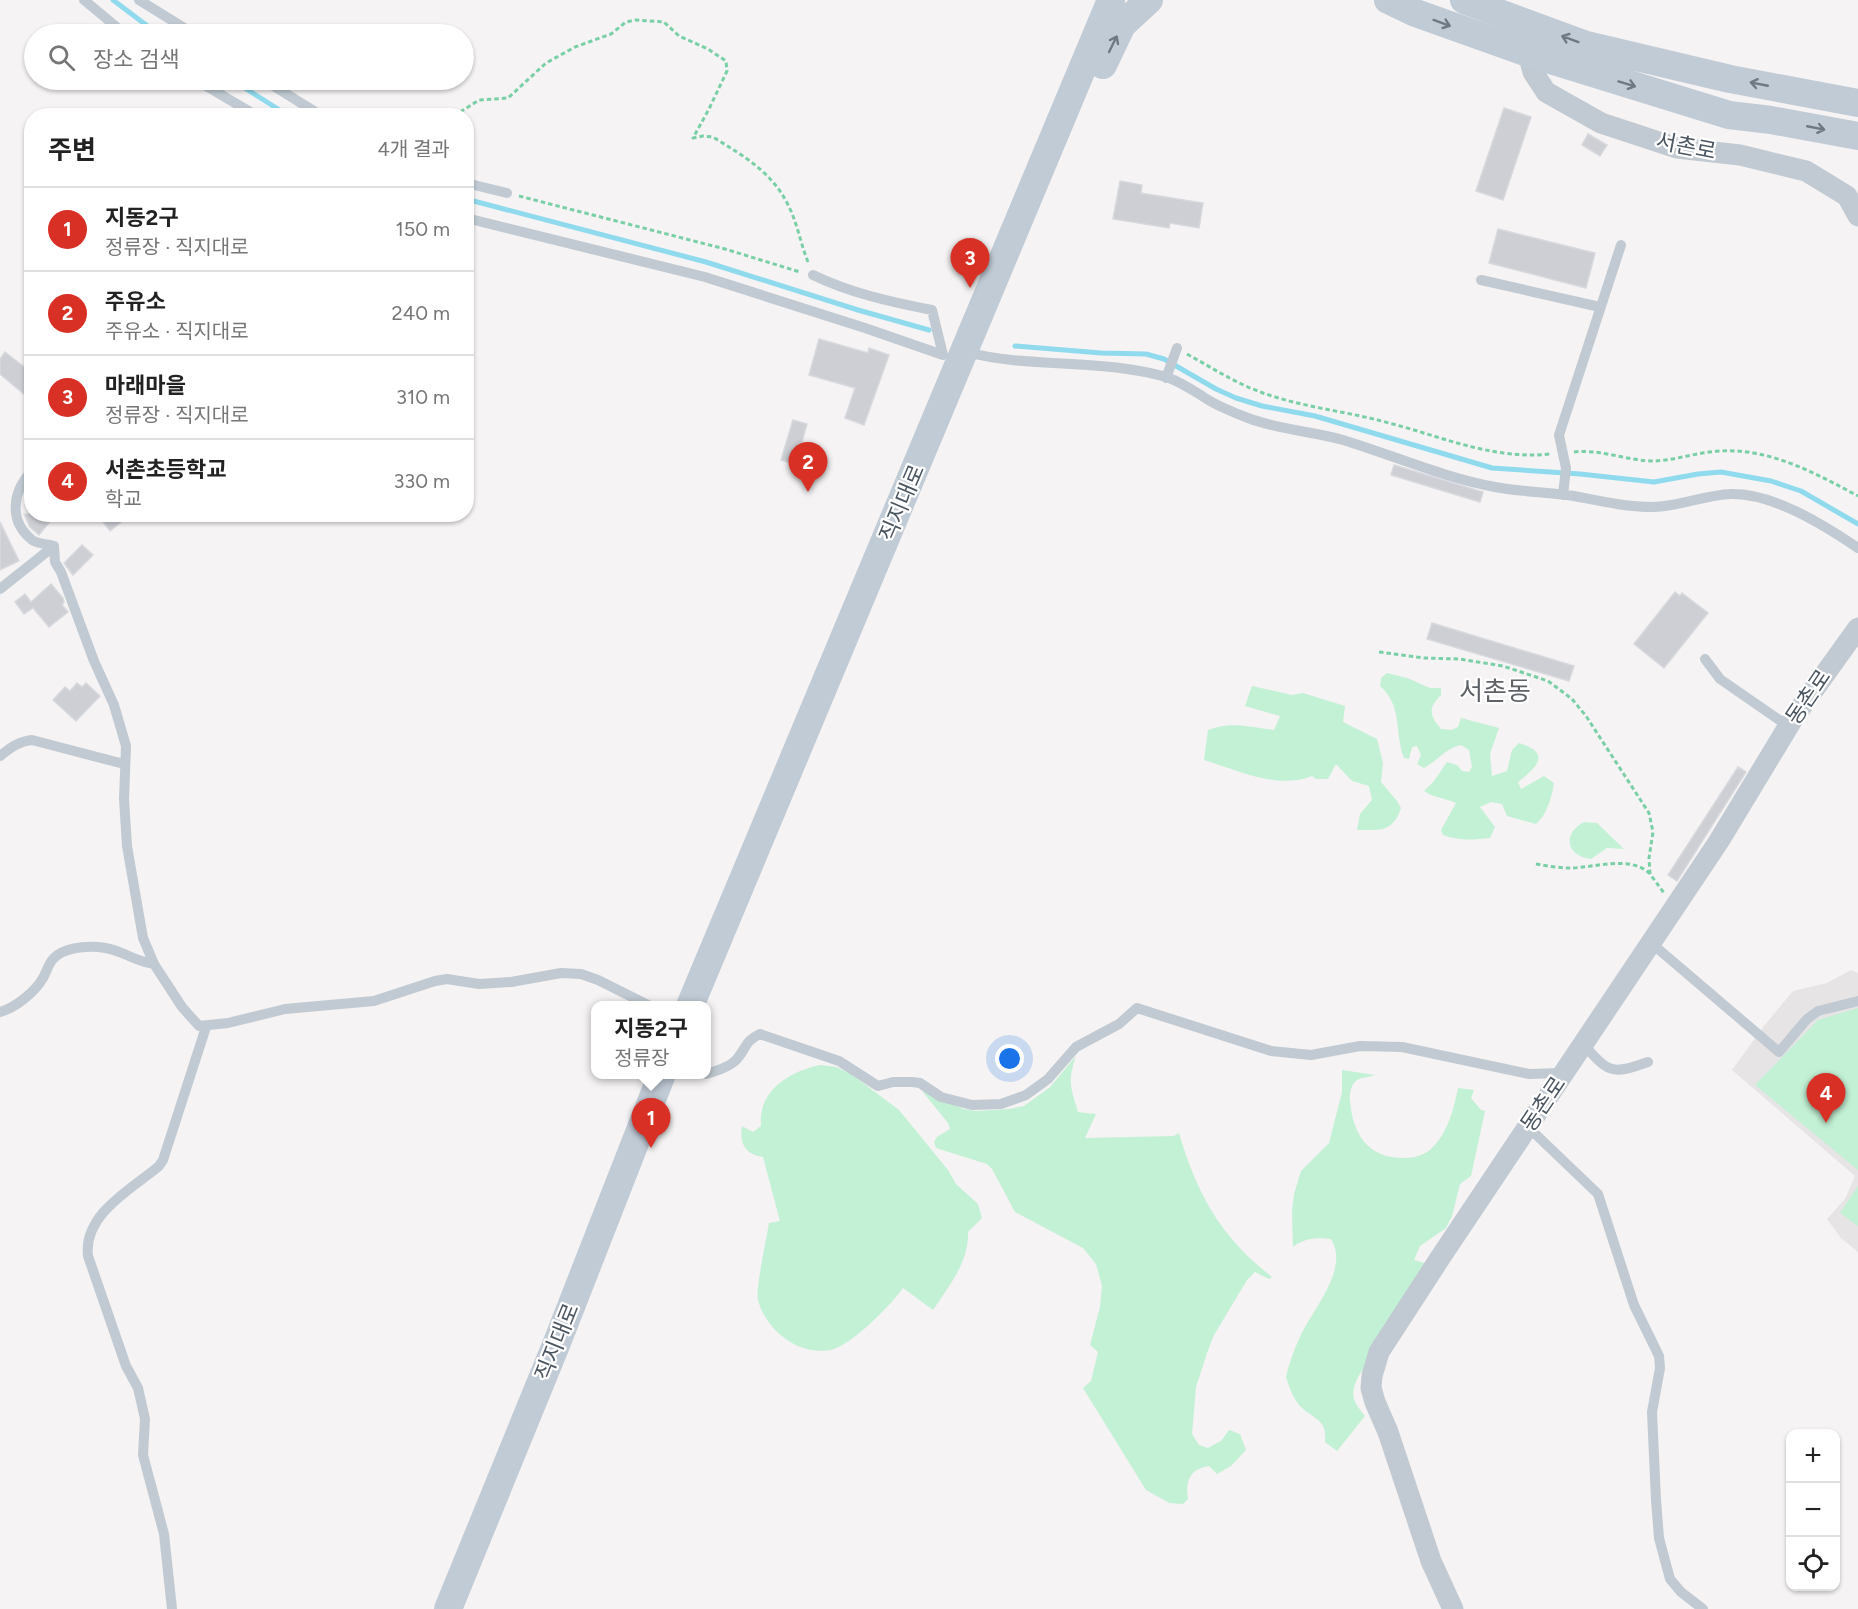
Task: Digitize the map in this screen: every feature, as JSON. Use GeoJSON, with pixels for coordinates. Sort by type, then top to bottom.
{"type":"FeatureCollection","features":[{"type":"Feature","properties":{"kind":"main road","name":"직지대로"},"geometry":{"type":"LineString","coordinates":[[692,1001],[954,353],[1058,126],[1111,0]]}},
{"type":"Feature","properties":{"kind":"main road"},"geometry":{"type":"LineString","coordinates":[[1058,126],[1088,95],[1122,25],[1149,0]]}},
{"type":"Feature","properties":{"kind":"main road"},"geometry":{"type":"LineString","coordinates":[[1388,0],[1413,12],[1528,53],[1729,115],[1771,120],[1858,136]]}},
{"type":"Feature","properties":{"kind":"main road"},"geometry":{"type":"LineString","coordinates":[[1464,0],[1586,45],[1730,79],[1858,103]]}},
{"type":"Feature","properties":{"kind":"main road","name":"직지대로"},"geometry":{"type":"LineString","coordinates":[[448,1609],[560,1335],[660,1079]]}},
{"type":"Feature","properties":{"kind":"street","name":"서촌로"},"geometry":{"type":"LineString","coordinates":[[1528,53],[1533,72],[1546,92],[1601,123],[1677,148],[1740,155],[1806,171],[1847,196],[1858,216]]}},
{"type":"Feature","properties":{"kind":"street","name":"동촌로"},"geometry":{"type":"LineString","coordinates":[[1453,1609],[1431,1560],[1388,1432],[1375,1402],[1371,1388],[1379,1352],[1719,841],[1788,726],[1858,628]]}},
{"type":"Feature","properties":{"kind":"lane"},"geometry":{"type":"LineString","coordinates":[[84,0],[113,24]]}},
{"type":"Feature","properties":{"kind":"lane"},"geometry":{"type":"LineString","coordinates":[[139,0],[178,24]]}},
{"type":"Feature","properties":{"kind":"lane"},"geometry":{"type":"LineString","coordinates":[[213,90],[243,108]]}},
{"type":"Feature","properties":{"kind":"lane"},"geometry":{"type":"LineString","coordinates":[[280,90],[309,108]]}},
{"type":"Feature","properties":{"kind":"lane"},"geometry":{"type":"LineString","coordinates":[[474,185],[507,193]]}},
{"type":"Feature","properties":{"kind":"lane"},"geometry":{"type":"LineString","coordinates":[[474,220],[705,277],[865,328],[954,353],[1019,362],[1122,369],[1166,378],[1225,409],[1270,426],[1341,440],[1493,487],[1650,507],[1730,494],[1757,497],[1774,502],[1803,516],[1858,548]]}},
{"type":"Feature","properties":{"kind":"lane"},"geometry":{"type":"LineString","coordinates":[[1563,495],[1566,468],[1559,435],[1621,245]]}},
{"type":"Feature","properties":{"kind":"lane"},"geometry":{"type":"LineString","coordinates":[[813,275],[838,287],[932,310],[954,353]]}},
{"type":"Feature","properties":{"kind":"lane"},"geometry":{"type":"LineString","coordinates":[[1480,280],[1600,308]]}},
{"type":"Feature","properties":{"kind":"lane"},"geometry":{"type":"LineString","coordinates":[[1166,378],[1177,348]]}},
{"type":"Feature","properties":{"kind":"lane"},"geometry":{"type":"LineString","coordinates":[[24,480],[18,487],[15,509],[23,530],[32,541],[54,546]]}},
{"type":"Feature","properties":{"kind":"lane"},"geometry":{"type":"LineString","coordinates":[[0,589],[54,546]]}},
{"type":"Feature","properties":{"kind":"lane"},"geometry":{"type":"LineString","coordinates":[[54,546],[55,562],[114,705],[126,746],[124,800],[131,878],[143,938],[154,964],[188,1014],[199,1026],[206,1027],[285,1009],[374,1001],[447,979],[479,984],[511,982],[561,973],[580,974],[641,1001]]}},
{"type":"Feature","properties":{"kind":"lane"},"geometry":{"type":"LineString","coordinates":[[1705,659],[1720,680],[1788,726]]}},
{"type":"Feature","properties":{"kind":"lane"},"geometry":{"type":"LineString","coordinates":[[0,756],[13,746],[24,741],[32,741],[124,764]]}},
{"type":"Feature","properties":{"kind":"lane"},"geometry":{"type":"LineString","coordinates":[[1650,942],[1779,1052],[1807,1019],[1818,1011],[1858,1001]]}},
{"type":"Feature","properties":{"kind":"lane"},"geometry":{"type":"LineString","coordinates":[[0,1012],[13,1006],[39,985],[55,956],[66,951],[81,947],[111,948],[139,962],[154,964]]}},
{"type":"Feature","properties":{"kind":"lane"},"geometry":{"type":"LineString","coordinates":[[711,1072],[737,1059],[750,1038],[760,1034],[839,1061],[878,1086],[893,1082],[920,1083],[941,1097],[972,1106],[991,1106],[1026,1095],[1048,1079],[1076,1047],[1119,1024],[1137,1008],[1271,1052],[1311,1055],[1360,1046],[1402,1047],[1529,1074],[1563,1073]]}},
{"type":"Feature","properties":{"kind":"lane"},"geometry":{"type":"LineString","coordinates":[[172,1609],[164,1534],[143,1455],[145,1419],[138,1388],[126,1366],[88,1256],[87,1246],[100,1216],[164,1160],[206,1027]]}},
{"type":"Feature","properties":{"kind":"lane"},"geometry":{"type":"LineString","coordinates":[[1582,1044],[1602,1065],[1611,1070],[1621,1070],[1648,1062]]}},
{"type":"Feature","properties":{"kind":"lane"},"geometry":{"type":"LineString","coordinates":[[1528,1127],[1598,1194],[1634,1305],[1659,1356],[1660,1368],[1652,1412],[1659,1538],[1671,1579],[1681,1592],[1703,1609]]}},
{"type":"Feature","properties":{"kind":"path"},"geometry":{"type":"LineString","coordinates":[[466,108],[479,100],[508,98],[546,63],[575,47],[611,34],[626,22],[645,20],[664,22],[679,36],[708,49],[726,61],[727,71],[693,138],[713,137],[766,172],[781,190],[791,211],[813,275]]}},
{"type":"Feature","properties":{"kind":"path"},"geometry":{"type":"LineString","coordinates":[[507,193],[706,244],[813,275]]}},
{"type":"Feature","properties":{"kind":"path"},"geometry":{"type":"LineString","coordinates":[[1177,348],[1234,381],[1268,395],[1369,417],[1480,450],[1522,456],[1590,450],[1630,459],[1659,461],[1705,452],[1747,452],[1799,466],[1858,496]]}},
{"type":"Feature","properties":{"kind":"path"},"geometry":{"type":"LineString","coordinates":[[1379,652],[1424,658],[1459,659],[1503,666],[1538,676],[1565,692],[1586,716],[1649,813],[1653,832],[1649,858],[1650,874]]}},
{"type":"Feature","properties":{"kind":"path"},"geometry":{"type":"LineString","coordinates":[[1536,864],[1570,868],[1620,865],[1640,867],[1650,874],[1674,906]]}},
{"type":"Feature","properties":{"kind":"shaded area"},"geometry":{"type":"Polygon","coordinates":[[[1851,970],[1858,973],[1858,1252],[1841,1238],[1827,1219],[1845,1199],[1855,1176],[1732,1070],[1793,991],[1827,983],[1851,970]]]}},
{"type":"Feature","properties":{"kind":"green space"},"geometry":{"type":"Polygon","coordinates":[[[1387,673],[1407,678],[1430,688],[1441,688],[1441,695],[1432,708],[1432,716],[1441,729],[1451,730],[1458,727],[1461,718],[1499,728],[1490,754],[1492,776],[1507,771],[1512,750],[1519,743],[1535,751],[1538,761],[1531,771],[1518,782],[1521,789],[1544,776],[1554,783],[1548,805],[1540,820],[1536,824],[1507,816],[1502,804],[1491,802],[1480,807],[1495,827],[1490,838],[1466,840],[1443,835],[1441,830],[1456,803],[1424,791],[1447,762],[1457,765],[1462,771],[1469,772],[1472,767],[1469,750],[1461,745],[1456,747],[1424,768],[1417,764],[1421,755],[1417,746],[1412,747],[1409,759],[1404,758],[1395,710],[1380,686],[1381,678],[1387,673]]]}},
{"type":"Feature","properties":{"kind":"green space"},"geometry":{"type":"Polygon","coordinates":[[[1252,686],[1292,695],[1303,693],[1345,706],[1343,722],[1377,739],[1383,763],[1381,782],[1401,808],[1394,822],[1378,830],[1357,830],[1360,814],[1372,800],[1369,786],[1352,781],[1336,764],[1328,779],[1316,779],[1312,776],[1285,781],[1258,777],[1204,760],[1208,730],[1233,725],[1274,730],[1280,716],[1245,706],[1252,686]]]}},
{"type":"Feature","properties":{"kind":"green space"},"geometry":{"type":"Polygon","coordinates":[[[1584,822],[1597,823],[1624,849],[1607,848],[1591,859],[1576,854],[1570,844],[1570,838],[1572,832],[1584,822]]]}},
{"type":"Feature","properties":{"kind":"green space"},"geometry":{"type":"Polygon","coordinates":[[[1858,1008],[1858,1170],[1755,1085],[1818,1020],[1858,1008]]]}},
{"type":"Feature","properties":{"kind":"green space"},"geometry":{"type":"Polygon","coordinates":[[[1076,1056],[1071,1085],[1078,1112],[1096,1114],[1085,1138],[1174,1136],[1179,1133],[1194,1176],[1213,1213],[1238,1246],[1272,1277],[1269,1279],[1255,1272],[1247,1280],[1214,1335],[1196,1387],[1192,1434],[1199,1445],[1208,1448],[1221,1441],[1229,1430],[1240,1434],[1246,1450],[1231,1466],[1217,1474],[1209,1466],[1193,1473],[1188,1481],[1188,1499],[1183,1504],[1169,1503],[1146,1490],[1083,1388],[1091,1381],[1098,1352],[1090,1345],[1100,1307],[1102,1286],[1096,1264],[1083,1248],[1015,1212],[987,1164],[936,1148],[934,1142],[937,1137],[950,1129],[948,1123],[922,1091],[964,1109],[976,1111],[1024,1106],[1050,1087],[1076,1056]]]}},
{"type":"Feature","properties":{"kind":"green space"},"geometry":{"type":"Polygon","coordinates":[[[820,1065],[836,1067],[851,1074],[899,1110],[948,1170],[956,1184],[978,1204],[982,1218],[968,1232],[962,1264],[933,1310],[903,1288],[859,1334],[838,1347],[818,1351],[795,1345],[776,1331],[762,1311],[758,1300],[769,1223],[780,1221],[763,1157],[748,1151],[741,1138],[741,1132],[742,1126],[753,1132],[761,1126],[764,1103],[777,1085],[786,1078],[820,1065]]]}},
{"type":"Feature","properties":{"kind":"green space"},"geometry":{"type":"Polygon","coordinates":[[[1342,1070],[1375,1075],[1359,1079],[1353,1084],[1350,1095],[1352,1113],[1359,1134],[1365,1142],[1372,1149],[1391,1157],[1416,1157],[1433,1147],[1446,1127],[1458,1088],[1474,1090],[1471,1098],[1481,1110],[1485,1111],[1471,1176],[1460,1184],[1452,1216],[1446,1228],[1420,1246],[1414,1260],[1424,1263],[1426,1272],[1358,1377],[1353,1393],[1357,1406],[1365,1416],[1337,1451],[1325,1442],[1324,1429],[1320,1421],[1297,1402],[1286,1377],[1298,1342],[1327,1289],[1336,1263],[1336,1251],[1331,1239],[1311,1239],[1293,1247],[1292,1212],[1294,1194],[1301,1171],[1329,1143],[1342,1092],[1342,1070]]]}},
{"type":"Feature","properties":{"kind":"green space"},"geometry":{"type":"Polygon","coordinates":[[[1858,1186],[1858,1226],[1840,1213],[1858,1186]]]}},
{"type":"Feature","properties":{"kind":"building"},"geometry":{"type":"Polygon","coordinates":[[[1504,108],[1531,117],[1503,200],[1476,191],[1504,108]]]}},
{"type":"Feature","properties":{"kind":"building"},"geometry":{"type":"Polygon","coordinates":[[[1588,134],[1607,145],[1600,156],[1582,145],[1588,134]]]}},
{"type":"Feature","properties":{"kind":"building"},"geometry":{"type":"Polygon","coordinates":[[[1120,181],[1142,185],[1141,193],[1203,203],[1199,228],[1170,223],[1169,228],[1113,219],[1120,181]]]}},
{"type":"Feature","properties":{"kind":"building"},"geometry":{"type":"Polygon","coordinates":[[[1498,229],[1595,253],[1586,288],[1489,263],[1498,229]]]}},
{"type":"Feature","properties":{"kind":"building"},"geometry":{"type":"Polygon","coordinates":[[[819,339],[868,353],[869,348],[889,355],[864,425],[845,418],[855,388],[809,375],[819,339]]]}},
{"type":"Feature","properties":{"kind":"building"},"geometry":{"type":"Polygon","coordinates":[[[5,352],[24,367],[24,394],[0,374],[0,359],[5,352]]]}},
{"type":"Feature","properties":{"kind":"building"},"geometry":{"type":"Polygon","coordinates":[[[793,420],[807,424],[796,464],[781,460],[793,420]]]}},
{"type":"Feature","properties":{"kind":"building"},"geometry":{"type":"Polygon","coordinates":[[[1394,465],[1483,492],[1480,502],[1391,475],[1394,465]]]}},
{"type":"Feature","properties":{"kind":"building"},"geometry":{"type":"Polygon","coordinates":[[[0,522],[19,561],[0,570],[0,522]]]}},
{"type":"Feature","properties":{"kind":"building"},"geometry":{"type":"Polygon","coordinates":[[[28,522],[50,522],[39,535],[28,522]]]}},
{"type":"Feature","properties":{"kind":"building"},"geometry":{"type":"Polygon","coordinates":[[[103,522],[121,522],[110,531],[103,522]]]}},
{"type":"Feature","properties":{"kind":"building"},"geometry":{"type":"Polygon","coordinates":[[[82,545],[93,555],[73,575],[64,563],[82,545]]]}},
{"type":"Feature","properties":{"kind":"building"},"geometry":{"type":"Polygon","coordinates":[[[51,584],[63,598],[62,605],[68,612],[49,627],[33,608],[24,614],[15,602],[25,594],[31,602],[51,584]]]}},
{"type":"Feature","properties":{"kind":"building"},"geometry":{"type":"Polygon","coordinates":[[[1675,592],[1680,596],[1682,593],[1708,613],[1664,668],[1634,644],[1675,592]]]}},
{"type":"Feature","properties":{"kind":"building"},"geometry":{"type":"Polygon","coordinates":[[[1432,623],[1574,666],[1569,681],[1427,639],[1432,623]]]}},
{"type":"Feature","properties":{"kind":"building"},"geometry":{"type":"Polygon","coordinates":[[[77,683],[82,687],[86,683],[100,696],[76,721],[53,700],[65,687],[70,691],[77,683]]]}},
{"type":"Feature","properties":{"kind":"building"},"geometry":{"type":"Polygon","coordinates":[[[1738,767],[1746,772],[1677,881],[1668,875],[1738,767]]]}},
{"type":"Feature","properties":{"kind":"waterway"},"geometry":{"type":"LineString","coordinates":[[113,0],[145,24]]}},
{"type":"Feature","properties":{"kind":"waterway"},"geometry":{"type":"LineString","coordinates":[[248,90],[276,108]]}},
{"type":"Feature","properties":{"kind":"waterway"},"geometry":{"type":"LineString","coordinates":[[474,201],[706,262],[929,330]]}},
{"type":"Feature","properties":{"kind":"waterway"},"geometry":{"type":"LineString","coordinates":[[1015,346],[1146,354],[1164,359],[1236,398],[1262,406],[1315,416],[1492,468],[1654,482],[1721,472],[1771,481],[1801,491],[1858,524]]}},
{"type":"Feature","properties":{"kind":"place","name":"마래마을"},"geometry":{"type":"Point","coordinates":[970,288]}},
{"type":"Feature","properties":{"kind":"place","name":"주유소"},"geometry":{"type":"Point","coordinates":[808,492]}},
{"type":"Feature","properties":{"kind":"place","name":"서촌초등학교"},"geometry":{"type":"Point","coordinates":[1826,1123]}},
{"type":"Feature","properties":{"kind":"place","name":"지동2구"},"geometry":{"type":"Point","coordinates":[651,1148]}},
{"type":"Feature","properties":{"kind":"district","name":"서촌동"},"geometry":{"type":"Point","coordinates":[1495,691]}}]}
